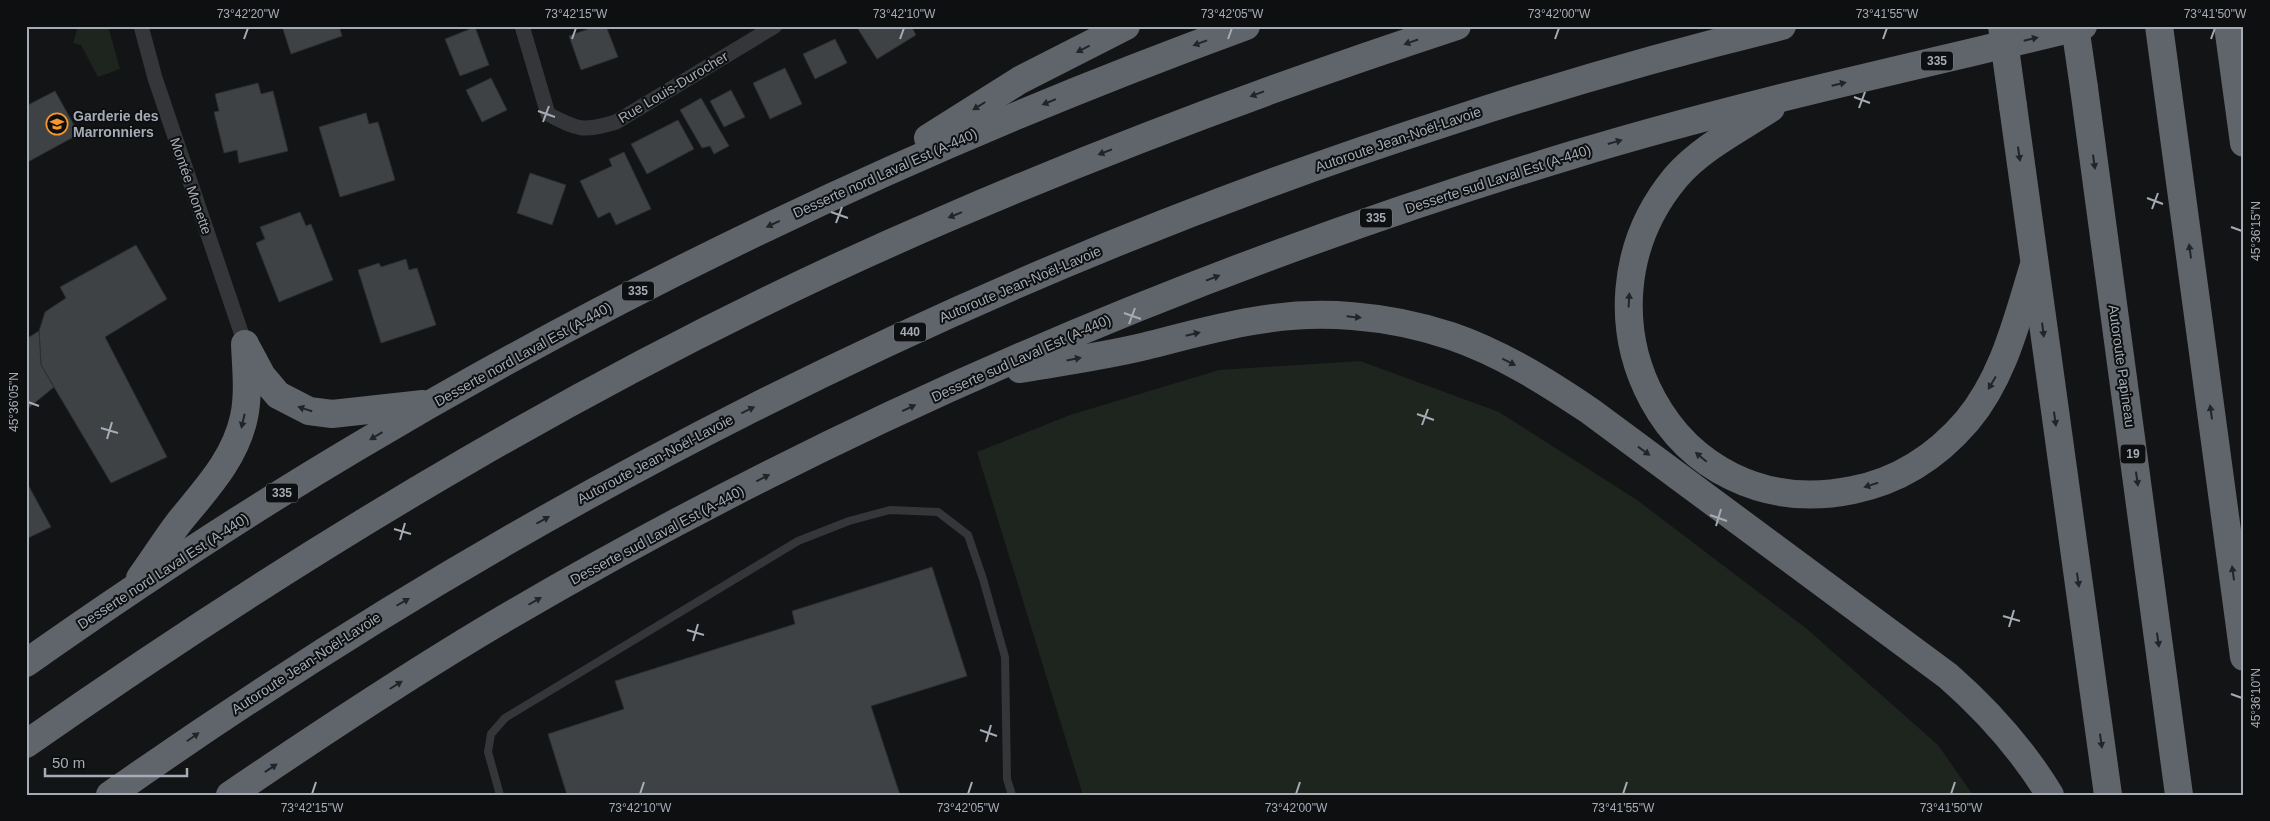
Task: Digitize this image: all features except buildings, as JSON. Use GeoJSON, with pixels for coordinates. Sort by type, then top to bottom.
{"type":"FeatureCollection","features":[{"type":"Feature","properties":{"kind":"highway","name":"335"},"geometry":{"type":"LineString","coordinates":[[848,188],[1020,80],[1126,26]]}},
{"type":"Feature","properties":{"kind":"highway","name":"Desserte nord Laval Est (A-440)"},"geometry":{"type":"LineString","coordinates":[[26,663],[134,588],[325,466],[433,403],[647,286],[848,188],[1029,110],[1246,26]]}},
{"type":"Feature","properties":{"kind":"highway"},"geometry":{"type":"LineString","coordinates":[[26,744],[176,641],[376,515],[526,427],[744,313],[942,220],[1070,166],[1259,93],[1457,26]]}},
{"type":"Feature","properties":{"kind":"highway","name":"Autoroute Jean-Noël-Lavoie"},"geometry":{"type":"LineString","coordinates":[[110,795],[292,670],[492,548],[636,468],[737,416],[943,316],[1167,222],[1366,149],[1566,84],[1782,26]]}},
{"type":"Feature","properties":{"kind":"highway"},"geometry":{"type":"LineString","coordinates":[[2002,26],[2108,795]]}},
{"type":"Feature","properties":{"kind":"highway","name":"Autoroute Papineau"},"geometry":{"type":"LineString","coordinates":[[2076,26],[2179,795]]}},
{"type":"Feature","properties":{"kind":"highway","name":"Desserte sud Laval Est (A-440)"},"geometry":{"type":"LineString","coordinates":[[230,795],[362,706],[457,647],[581,575],[758,480],[974,378],[1156,300],[1346,229],[1573,155],[1791,95],[2083,26]]}},
{"type":"Feature","properties":{"kind":"highway"},"geometry":{"type":"LineString","coordinates":[[2159,26],[2244,656]]}},
{"type":"Feature","properties":{"kind":"highway"},"geometry":{"type":"LineString","coordinates":[[2228,26],[2244,144]]}},
{"type":"Feature","properties":{"kind":"highway"},"geometry":{"type":"LineString","coordinates":[[1791,95],[1709,148],[1678,175],[1653,212],[1639,241],[1633,263],[1628,318],[1633,351],[1643,380],[1669,424],[1690,448],[1712,466],[1738,480],[1768,490],[1810,496],[1861,489],[1889,479],[1918,464],[1945,444],[1962,426],[1996,376],[2005,355],[2034,265]]}},
{"type":"Feature","properties":{"kind":"highway"},"geometry":{"type":"LineString","coordinates":[[974,378],[1146,346],[1233,325],[1281,317],[1342,316],[1388,321],[1432,330],[1471,344],[1537,377],[1590,412],[1948,676],[2000,726],[2036,772],[2050,795]]}},
{"type":"Feature","properties":{"kind":"highway"},"geometry":{"type":"LineString","coordinates":[[245,344],[262,376],[278,395],[309,411],[332,414],[433,403]]}},
{"type":"Feature","properties":{"kind":"highway"},"geometry":{"type":"LineString","coordinates":[[134,588],[180,522],[218,474],[235,445],[241,430],[246,402],[245,344]]}},
{"type":"Feature","properties":{"kind":"street","name":"Montée Monette"},"geometry":{"type":"LineString","coordinates":[[141,26],[155,78],[245,344]]}},
{"type":"Feature","properties":{"kind":"street","name":"Rue Louis-Durocher"},"geometry":{"type":"LineString","coordinates":[[522,26],[548,114],[570,125],[592,129],[616,122],[770,27]]}},
{"type":"Feature","properties":{"kind":"lane"},"geometry":{"type":"LineString","coordinates":[[500,795],[488,752],[491,734],[505,718],[798,541],[849,521],[890,510],[938,512],[968,535],[1006,657],[1007,779],[1012,795]]}},
{"type":"Feature","properties":{"kind":"shaded area"},"geometry":{"type":"Polygon","coordinates":[[[78,26],[108,26],[120,69],[98,77],[81,45],[73,43],[78,26]]]}},
{"type":"Feature","properties":{"kind":"shaded area"},"geometry":{"type":"Polygon","coordinates":[[[1360,361],[1499,412],[1637,500],[1807,629],[1938,745],[1973,795],[1083,795],[977,452],[1070,415],[1219,370],[1360,361]]]}},
{"type":"Feature","properties":{"kind":"place","name":"Garderie des Marronniers"},"geometry":{"type":"Point","coordinates":[57,124]}}]}
